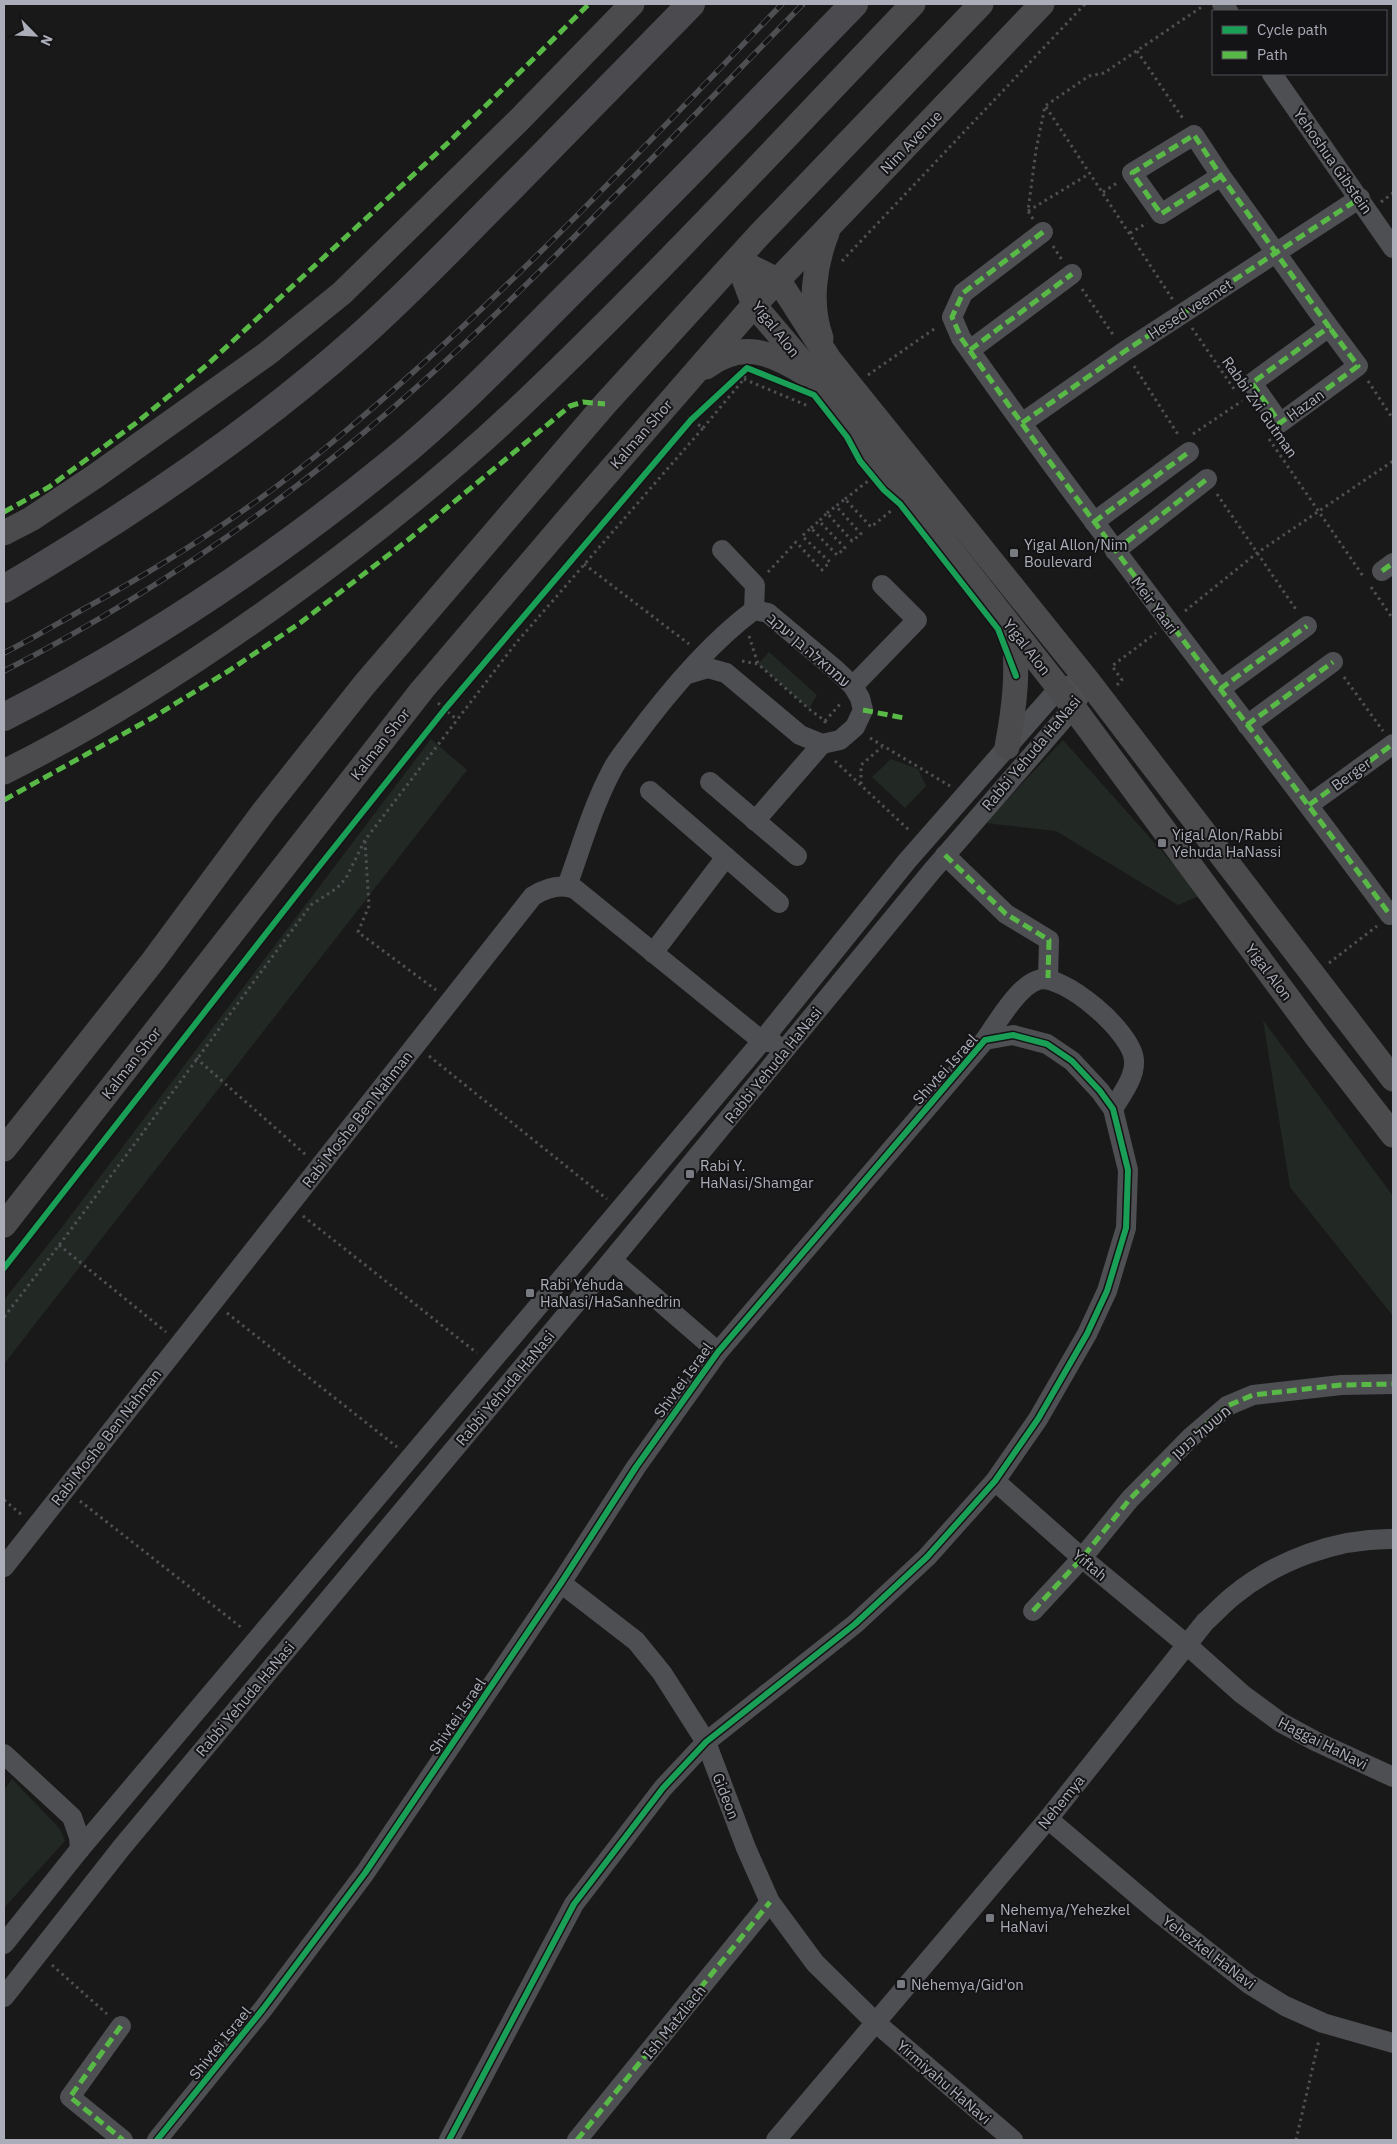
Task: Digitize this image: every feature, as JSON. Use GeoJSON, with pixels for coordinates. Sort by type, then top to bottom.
{"type":"FeatureCollection","features":[{"type":"Feature","properties":{"kind":"highway"},"geometry":{"type":"LineString","coordinates":[[4,588],[135,508],[268,412],[319,372],[416,283],[691,4]]}},
{"type":"Feature","properties":{"kind":"highway"},"geometry":{"type":"LineString","coordinates":[[4,717],[70,684],[168,624],[269,555],[393,461],[530,334],[854,4]]}},
{"type":"Feature","properties":{"kind":"main road"},"geometry":{"type":"LineString","coordinates":[[4,533],[31,519],[94,477],[268,352],[342,293],[519,120],[632,4]]}},
{"type":"Feature","properties":{"kind":"main road"},"geometry":{"type":"LineString","coordinates":[[4,772],[46,751],[119,709],[220,645],[319,574],[400,512],[530,397],[603,325],[913,4]]}},
{"type":"Feature","properties":{"kind":"main road"},"geometry":{"type":"LineString","coordinates":[[4,1150],[153,961],[264,811],[364,684],[605,404],[737,260],[981,4]]}},
{"type":"Feature","properties":{"kind":"main road","name":"Nim Avenue"},"geometry":{"type":"LineString","coordinates":[[779,281],[1042,4]]}},
{"type":"Feature","properties":{"kind":"main road"},"geometry":{"type":"LineString","coordinates":[[828,229],[818,265],[814,290],[820,335],[829,359]]}},
{"type":"Feature","properties":{"kind":"main road","name":"Yigal Alon"},"geometry":{"type":"LineString","coordinates":[[737,260],[779,281],[829,359],[1088,681],[1393,1079]]}},
{"type":"Feature","properties":{"kind":"main road","name":"Yigal Alon"},"geometry":{"type":"LineString","coordinates":[[737,260],[754,305],[819,382],[900,504],[1014,631],[1059,688],[1317,1037],[1393,1135]]}},
{"type":"Feature","properties":{"kind":"main road","name":"Kalman Shor"},"geometry":{"type":"LineString","coordinates":[[4,1225],[422,690],[675,394],[754,305],[779,281]]}},
{"type":"Feature","properties":{"kind":"main road"},"geometry":{"type":"LineString","coordinates":[[675,394],[724,355],[737,351],[750,351],[782,361],[819,382]]}},
{"type":"Feature","properties":{"kind":"main road"},"geometry":{"type":"LineString","coordinates":[[1007,747],[1016,700],[1017,662],[1014,631]]}},
{"type":"Feature","properties":{"kind":"street","name":"Yehoshua Gibstein"},"geometry":{"type":"LineString","coordinates":[[1273,75],[1393,248]]}},
{"type":"Feature","properties":{"kind":"street"},"geometry":{"type":"LineString","coordinates":[[1221,176],[1161,214],[1132,173],[1194,134],[1221,176],[1358,366]]}},
{"type":"Feature","properties":{"kind":"street","name":"Hesed veemet"},"geometry":{"type":"LineString","coordinates":[[1022,423],[1182,314],[1360,198]]}},
{"type":"Feature","properties":{"kind":"street"},"geometry":{"type":"LineString","coordinates":[[952,318],[963,293],[1043,232]]}},
{"type":"Feature","properties":{"kind":"street"},"geometry":{"type":"LineString","coordinates":[[970,350],[1072,274]]}},
{"type":"Feature","properties":{"kind":"street","name":"Meir Yaari"},"geometry":{"type":"LineString","coordinates":[[952,318],[970,350],[1094,522],[1390,915]]}},
{"type":"Feature","properties":{"kind":"street","name":"Hazan"},"geometry":{"type":"LineString","coordinates":[[1329,327],[1252,382],[1280,423],[1358,366]]}},
{"type":"Feature","properties":{"kind":"street"},"geometry":{"type":"LineString","coordinates":[[1094,522],[1189,444]]}},
{"type":"Feature","properties":{"kind":"street"},"geometry":{"type":"LineString","coordinates":[[1115,550],[1207,479]]}},
{"type":"Feature","properties":{"kind":"street"},"geometry":{"type":"LineString","coordinates":[[722,550],[756,585],[749,614]]}},
{"type":"Feature","properties":{"kind":"street"},"geometry":{"type":"LineString","coordinates":[[853,688],[917,620],[882,585]]}},
{"type":"Feature","properties":{"kind":"street","name":"עמנואלה בן יעקב"},"geometry":{"type":"LineString","coordinates":[[567,886],[611,771],[653,712],[723,636],[749,614],[768,613],[836,670],[853,688],[860,698],[862,710],[855,727]]}},
{"type":"Feature","properties":{"kind":"street"},"geometry":{"type":"LineString","coordinates":[[1220,689],[1307,626]]}},
{"type":"Feature","properties":{"kind":"street"},"geometry":{"type":"LineString","coordinates":[[723,636],[720,658],[726,673]]}},
{"type":"Feature","properties":{"kind":"street"},"geometry":{"type":"LineString","coordinates":[[1248,725],[1333,662]]}},
{"type":"Feature","properties":{"kind":"street"},"geometry":{"type":"LineString","coordinates":[[688,674],[708,668],[726,673],[800,735],[822,744],[840,740],[855,727]]}},
{"type":"Feature","properties":{"kind":"street","name":"Rabbi Yehuda HaNasi"},"geometry":{"type":"LineString","coordinates":[[4,1944],[80,1849],[256,1639],[762,1041],[965,794],[1059,688],[1088,681]]}},
{"type":"Feature","properties":{"kind":"street","name":"Rabbi Yehuda HaNasi"},"geometry":{"type":"LineString","coordinates":[[4,1997],[122,1847],[612,1260],[945,855],[1073,708],[1088,681]]}},
{"type":"Feature","properties":{"kind":"street"},"geometry":{"type":"LineString","coordinates":[[755,821],[822,744]]}},
{"type":"Feature","properties":{"kind":"street","name":"Berger"},"geometry":{"type":"LineString","coordinates":[[1309,805],[1393,744]]}},
{"type":"Feature","properties":{"kind":"street"},"geometry":{"type":"LineString","coordinates":[[710,782],[797,856]]}},
{"type":"Feature","properties":{"kind":"street"},"geometry":{"type":"LineString","coordinates":[[650,791],[780,903]]}},
{"type":"Feature","properties":{"kind":"street"},"geometry":{"type":"LineString","coordinates":[[945,855],[1006,914],[1049,940],[1048,978],[1101,1010],[1120,1030],[1131,1049],[1134,1061],[1128,1085],[1112,1109]]}},
{"type":"Feature","properties":{"kind":"street"},"geometry":{"type":"LineString","coordinates":[[653,953],[726,857]]}},
{"type":"Feature","properties":{"kind":"street"},"geometry":{"type":"LineString","coordinates":[[567,886],[576,889],[762,1041],[789,1045]]}},
{"type":"Feature","properties":{"kind":"street","name":"Rabi Moshe Ben Nahman"},"geometry":{"type":"LineString","coordinates":[[4,1567],[533,896],[544,889],[567,886]]}},
{"type":"Feature","properties":{"kind":"street","name":"Shivtei Israel"},"geometry":{"type":"LineString","coordinates":[[157,2140],[263,2009],[365,1874],[561,1583],[636,1467],[718,1352],[985,1040],[1026,987],[1036,980],[1048,978]]}},
{"type":"Feature","properties":{"kind":"street","name":"Shivtei Israel"},"geometry":{"type":"LineString","coordinates":[[449,2140],[574,1904],[663,1788],[706,1742],[855,1624],[927,1557],[994,1481],[1038,1420],[1087,1334],[1107,1291],[1126,1228],[1128,1170],[1112,1109],[1100,1091],[1072,1061],[1047,1044],[1013,1035],[985,1040]]}},
{"type":"Feature","properties":{"kind":"street"},"geometry":{"type":"LineString","coordinates":[[762,1041],[769,1070]]}},
{"type":"Feature","properties":{"kind":"street"},"geometry":{"type":"LineString","coordinates":[[612,1260],[718,1352]]}},
{"type":"Feature","properties":{"kind":"street","name":"משעול כנען"},"geometry":{"type":"LineString","coordinates":[[1033,1611],[1082,1558],[1130,1499],[1190,1437],[1227,1406],[1253,1395],[1341,1385],[1393,1384]]}},
{"type":"Feature","properties":{"kind":"street","name":"Yiftah"},"geometry":{"type":"LineString","coordinates":[[994,1481],[1082,1558],[1187,1645]]}},
{"type":"Feature","properties":{"kind":"street","name":"Nehemya"},"geometry":{"type":"LineString","coordinates":[[776,2140],[1048,1819],[1205,1622],[1234,1596],[1295,1559],[1350,1542],[1393,1539]]}},
{"type":"Feature","properties":{"kind":"street","name":"Gideon"},"geometry":{"type":"LineString","coordinates":[[561,1583],[636,1641],[662,1672],[706,1742],[746,1848],[770,1902],[815,1963],[875,2022]]}},
{"type":"Feature","properties":{"kind":"street","name":"Haggai HaNavi"},"geometry":{"type":"LineString","coordinates":[[1187,1645],[1242,1694],[1280,1722],[1393,1777]]}},
{"type":"Feature","properties":{"kind":"street"},"geometry":{"type":"LineString","coordinates":[[4,1754],[72,1817],[79,1837],[80,1849]]}},
{"type":"Feature","properties":{"kind":"street","name":"Yehezkel HaNavi"},"geometry":{"type":"LineString","coordinates":[[1048,1819],[1160,1914],[1249,1984],[1285,2006],[1323,2022],[1393,2043]]}},
{"type":"Feature","properties":{"kind":"street","name":"Ish Matzliach"},"geometry":{"type":"LineString","coordinates":[[577,2140],[770,1902]]}},
{"type":"Feature","properties":{"kind":"street","name":"Yirmiyahu HaNavi"},"geometry":{"type":"LineString","coordinates":[[875,2022],[1014,2140]]}},
{"type":"Feature","properties":{"kind":"street"},"geometry":{"type":"LineString","coordinates":[[121,2026],[70,2097],[123,2140]]}},
{"type":"Feature","properties":{"kind":"path"},"geometry":{"type":"LineString","coordinates":[[841,262],[1085,4]]}},
{"type":"Feature","properties":{"kind":"path"},"geometry":{"type":"LineString","coordinates":[[1036,150],[1045,106],[1089,76],[1104,73],[1207,4]]}},
{"type":"Feature","properties":{"kind":"path"},"geometry":{"type":"LineString","coordinates":[[1137,51],[1194,134]]}},
{"type":"Feature","properties":{"kind":"path"},"geometry":{"type":"LineString","coordinates":[[1028,211],[1090,174]]}},
{"type":"Feature","properties":{"kind":"path"},"geometry":{"type":"LineString","coordinates":[[851,386],[952,318]]}},
{"type":"Feature","properties":{"kind":"path"},"geometry":{"type":"LineString","coordinates":[[1358,366],[1393,419]]}},
{"type":"Feature","properties":{"kind":"path"},"geometry":{"type":"LineString","coordinates":[[746,368],[755,372]]}},
{"type":"Feature","properties":{"kind":"path"},"geometry":{"type":"LineString","coordinates":[[4,1317],[311,905],[337,888],[346,878],[365,840],[516,643],[704,428],[744,379],[746,368]]}},
{"type":"Feature","properties":{"kind":"path"},"geometry":{"type":"LineString","coordinates":[[733,381],[746,368]]}},
{"type":"Feature","properties":{"kind":"path"},"geometry":{"type":"LineString","coordinates":[[744,379],[806,404],[813,412]]}},
{"type":"Feature","properties":{"kind":"path"},"geometry":{"type":"LineString","coordinates":[[675,394],[691,420],[704,428]]}},
{"type":"Feature","properties":{"kind":"path"},"geometry":{"type":"LineString","coordinates":[[1189,444],[1242,401]]}},
{"type":"Feature","properties":{"kind":"path"},"geometry":{"type":"LineString","coordinates":[[685,427],[698,413]]}},
{"type":"Feature","properties":{"kind":"path"},"geometry":{"type":"LineString","coordinates":[[1169,624],[1258,553],[1393,461]]}},
{"type":"Feature","properties":{"kind":"path"},"geometry":{"type":"LineString","coordinates":[[862,474],[876,486]]}},
{"type":"Feature","properties":{"kind":"path"},"geometry":{"type":"LineString","coordinates":[[756,585],[802,536],[827,513],[870,479]]}},
{"type":"Feature","properties":{"kind":"path"},"geometry":{"type":"LineString","coordinates":[[845,499],[871,527],[900,504]]}},
{"type":"Feature","properties":{"kind":"path"},"geometry":{"type":"LineString","coordinates":[[885,503],[900,504]]}},
{"type":"Feature","properties":{"kind":"path"},"geometry":{"type":"LineString","coordinates":[[897,518],[900,504]]}},
{"type":"Feature","properties":{"kind":"path"},"geometry":{"type":"LineString","coordinates":[[827,513],[852,541],[861,534],[836,506]]}},
{"type":"Feature","properties":{"kind":"path"},"geometry":{"type":"LineString","coordinates":[[811,528],[837,555],[845,548],[819,521]]}},
{"type":"Feature","properties":{"kind":"path"},"geometry":{"type":"LineString","coordinates":[[796,542],[822,570],[830,562],[802,536]]}},
{"type":"Feature","properties":{"kind":"path"},"geometry":{"type":"LineString","coordinates":[[584,564],[704,656]]}},
{"type":"Feature","properties":{"kind":"path"},"geometry":{"type":"LineString","coordinates":[[749,614],[758,664]]}},
{"type":"Feature","properties":{"kind":"path"},"geometry":{"type":"LineString","coordinates":[[825,721],[853,688]]}},
{"type":"Feature","properties":{"kind":"path"},"geometry":{"type":"LineString","coordinates":[[439,717],[451,702]]}},
{"type":"Feature","properties":{"kind":"path"},"geometry":{"type":"LineString","coordinates":[[855,727],[882,747],[965,794]]}},
{"type":"Feature","properties":{"kind":"path"},"geometry":{"type":"LineString","coordinates":[[822,744],[824,751],[923,843]]}},
{"type":"Feature","properties":{"kind":"path"},"geometry":{"type":"LineString","coordinates":[[861,785],[861,765],[882,747]]}},
{"type":"Feature","properties":{"kind":"path"},"geometry":{"type":"LineString","coordinates":[[365,840],[369,906],[358,932],[450,1001]]}},
{"type":"Feature","properties":{"kind":"path"},"geometry":{"type":"LineString","coordinates":[[1314,975],[1390,915]]}},
{"type":"Feature","properties":{"kind":"path"},"geometry":{"type":"LineString","coordinates":[[196,1058],[319,1167]]}},
{"type":"Feature","properties":{"kind":"path"},"geometry":{"type":"LineString","coordinates":[[444,1068],[619,1209]]}},
{"type":"Feature","properties":{"kind":"path"},"geometry":{"type":"LineString","coordinates":[[319,1229],[489,1363]]}},
{"type":"Feature","properties":{"kind":"path"},"geometry":{"type":"LineString","coordinates":[[59,1245],[180,1343]]}},
{"type":"Feature","properties":{"kind":"path"},"geometry":{"type":"LineString","coordinates":[[213,1302],[410,1457]]}},
{"type":"Feature","properties":{"kind":"path"},"geometry":{"type":"LineString","coordinates":[[66,1488],[99,1518],[256,1639]]}},
{"type":"Feature","properties":{"kind":"path"},"geometry":{"type":"LineString","coordinates":[[4,1500],[36,1526]]}},
{"type":"Feature","properties":{"kind":"path"},"geometry":{"type":"LineString","coordinates":[[38,1954],[121,2026]]}},
{"type":"Feature","properties":{"kind":"path"},"geometry":{"type":"LineString","coordinates":[[1296,2140],[1323,2022]]}},
{"type":"Feature","properties":{"kind":"shaded area"},"geometry":{"type":"Polygon","coordinates":[[[769,652],[817,695],[809,709],[758,664],[769,652]]]}},
{"type":"Feature","properties":{"kind":"shaded area"},"geometry":{"type":"Polygon","coordinates":[[[431,739],[467,770],[4,1364],[4,1300],[62,1227],[431,739]]]}},
{"type":"Feature","properties":{"kind":"shaded area"},"geometry":{"type":"Polygon","coordinates":[[[1063,740],[1201,895],[1178,905],[1056,831],[985,823],[1063,740]]]}},
{"type":"Feature","properties":{"kind":"shaded area"},"geometry":{"type":"Polygon","coordinates":[[[891,759],[918,769],[926,786],[905,808],[872,777],[891,759]]]}},
{"type":"Feature","properties":{"kind":"shaded area"},"geometry":{"type":"Polygon","coordinates":[[[1263,1020],[1393,1196],[1393,1316],[1290,1187],[1263,1020]]]}},
{"type":"Feature","properties":{"kind":"shaded area"},"geometry":{"type":"Polygon","coordinates":[[[12,1779],[60,1829],[65,1841],[4,1908],[4,1790],[12,1779]]]}},
{"type":"Feature","properties":{"kind":"railway"},"geometry":{"type":"LineString","coordinates":[[4,653],[180,553],[275,488],[335,440],[452,337],[509,283],[782,4]]}},
{"type":"Feature","properties":{"kind":"railway"},"geometry":{"type":"LineString","coordinates":[[4,671],[131,599],[213,546],[292,490],[398,404],[527,284],[803,4]]}},
{"type":"Feature","properties":{"kind":"marked path"},"geometry":{"type":"LineString","coordinates":[[4,512],[49,487],[136,423],[208,364],[449,142],[589,4]]}},
{"type":"Feature","properties":{"kind":"marked path"},"geometry":{"type":"LineString","coordinates":[[1221,176],[1161,214],[1132,173],[1194,135],[1329,327],[1252,383],[1280,423],[1358,366],[1329,327]]}},
{"type":"Feature","properties":{"kind":"marked path"},"geometry":{"type":"LineString","coordinates":[[1022,423],[1125,351],[1360,198]]}},
{"type":"Feature","properties":{"kind":"marked path"},"geometry":{"type":"LineString","coordinates":[[1043,232],[963,293],[952,317],[961,338],[1066,484],[1390,915]]}},
{"type":"Feature","properties":{"kind":"marked path"},"geometry":{"type":"LineString","coordinates":[[970,350],[1072,274]]}},
{"type":"Feature","properties":{"kind":"marked path"},"geometry":{"type":"LineString","coordinates":[[4,800],[152,718],[230,670],[300,623],[408,540],[570,406],[583,402],[605,404]]}},
{"type":"Feature","properties":{"kind":"marked path"},"geometry":{"type":"LineString","coordinates":[[1094,522],[1189,452]]}},
{"type":"Feature","properties":{"kind":"marked path"},"geometry":{"type":"LineString","coordinates":[[1115,551],[1207,479]]}},
{"type":"Feature","properties":{"kind":"marked path"},"geometry":{"type":"LineString","coordinates":[[1382,571],[1393,563]]}},
{"type":"Feature","properties":{"kind":"marked path"},"geometry":{"type":"LineString","coordinates":[[1220,689],[1307,626]]}},
{"type":"Feature","properties":{"kind":"marked path"},"geometry":{"type":"LineString","coordinates":[[1247,725],[1333,662]]}},
{"type":"Feature","properties":{"kind":"marked path"},"geometry":{"type":"LineString","coordinates":[[863,710],[904,718]]}},
{"type":"Feature","properties":{"kind":"marked path"},"geometry":{"type":"LineString","coordinates":[[1309,805],[1393,744]]}},
{"type":"Feature","properties":{"kind":"marked path"},"geometry":{"type":"LineString","coordinates":[[945,855],[1006,914],[1049,940],[1048,978]]}},
{"type":"Feature","properties":{"kind":"marked path"},"geometry":{"type":"LineString","coordinates":[[1033,1611],[1082,1558],[1130,1499],[1191,1437],[1227,1406],[1253,1395],[1341,1385],[1393,1384]]}},
{"type":"Feature","properties":{"kind":"marked path"},"geometry":{"type":"LineString","coordinates":[[577,2140],[770,1902]]}},
{"type":"Feature","properties":{"kind":"marked path"},"geometry":{"type":"LineString","coordinates":[[121,2026],[70,2097],[123,2140]]}},
{"type":"Feature","properties":{"kind":"cycle path"},"geometry":{"type":"LineString","coordinates":[[4,1268],[301,889],[445,709],[691,420],[747,368],[814,395],[847,437],[860,461],[884,490],[900,504],[998,629],[1016,676]]}},
{"type":"Feature","properties":{"kind":"cycle path"},"geometry":{"type":"LineString","coordinates":[[157,2140],[263,2009],[365,1873],[561,1583],[636,1467],[718,1352],[985,1040],[1013,1035],[1047,1044],[1072,1061],[1100,1091],[1113,1109],[1128,1170],[1126,1228],[1107,1291],[1087,1334],[1038,1419],[995,1481],[927,1557],[855,1624],[706,1742],[663,1788],[574,1904],[449,2140]]}},
{"type":"Feature","properties":{"kind":"place","name":"Yigal Allon/Nim Boulevard"},"geometry":{"type":"Point","coordinates":[1014,553]}},
{"type":"Feature","properties":{"kind":"place","name":"Yigal Alon/Rabbi Yehuda HaNassi"},"geometry":{"type":"Point","coordinates":[1162,843]}},
{"type":"Feature","properties":{"kind":"place","name":"Rabi Y. HaNasi/Shamgar"},"geometry":{"type":"Point","coordinates":[690,1174]}},
{"type":"Feature","properties":{"kind":"place","name":"Rabi Yehuda HaNasi/HaSanhedrin"},"geometry":{"type":"Point","coordinates":[530,1293]}},
{"type":"Feature","properties":{"kind":"place","name":"Nehemya/Yehezkel HaNavi"},"geometry":{"type":"Point","coordinates":[990,1918]}},
{"type":"Feature","properties":{"kind":"place","name":"Nehemya/Gid'on"},"geometry":{"type":"Point","coordinates":[901,1984]}}]}
